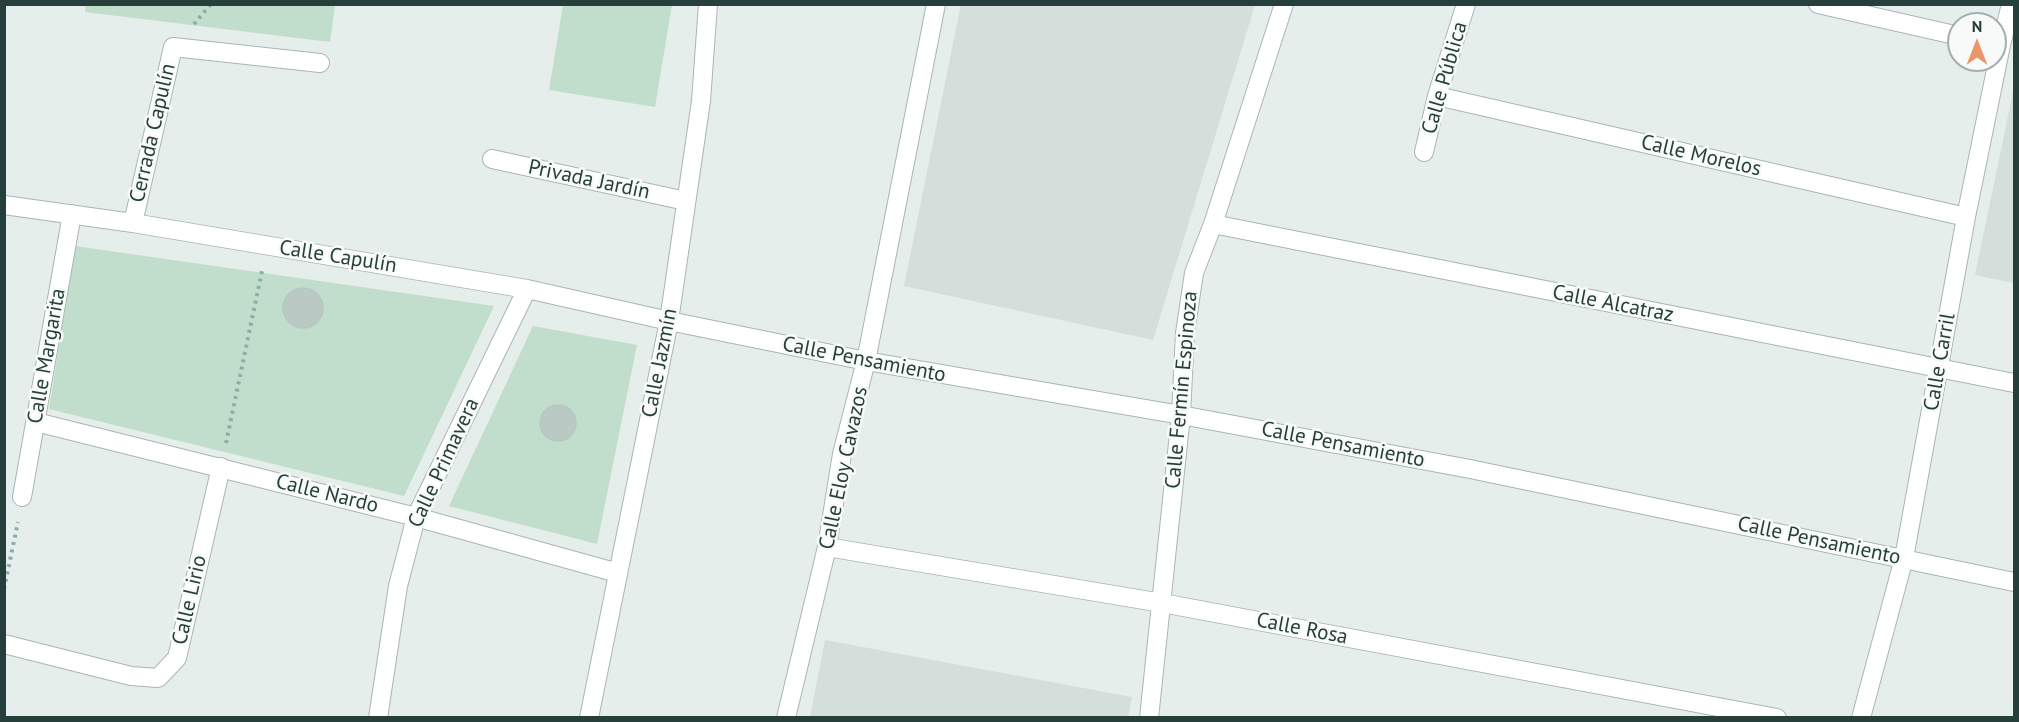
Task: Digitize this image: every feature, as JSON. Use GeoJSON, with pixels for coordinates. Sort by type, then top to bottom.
{"type":"FeatureCollection","features":[{"type":"Feature","properties":{"kind":"street","name":"Calle Jazmín"},"geometry":{"type":"LineString","coordinates":[[589,717],[669,321],[701,101],[708,4]]}},
{"type":"Feature","properties":{"kind":"street","name":"Calle Eloy Cavazos"},"geometry":{"type":"LineString","coordinates":[[786,717],[828,547],[842,454],[866,361],[936,4]]}},
{"type":"Feature","properties":{"kind":"street","name":"Calle Fermín Espinoza"},"geometry":{"type":"LineString","coordinates":[[1149,717],[1181,415],[1185,333],[1194,273],[1213,224],[1284,4]]}},
{"type":"Feature","properties":{"kind":"street","name":"Calle Pública"},"geometry":{"type":"LineString","coordinates":[[1424,152],[1437,96],[1466,4]]}},
{"type":"Feature","properties":{"kind":"street"},"geometry":{"type":"LineString","coordinates":[[1818,4],[1947,33]]}},
{"type":"Feature","properties":{"kind":"street","name":"Cerrada Capulín"},"geometry":{"type":"LineString","coordinates":[[133,223],[173,47],[320,63]]}},
{"type":"Feature","properties":{"kind":"street","name":"Calle Carril"},"geometry":{"type":"LineString","coordinates":[[1861,717],[1904,558],[1993,72]]}},
{"type":"Feature","properties":{"kind":"street","name":"Calle Morelos"},"geometry":{"type":"LineString","coordinates":[[1437,96],[1966,217]]}},
{"type":"Feature","properties":{"kind":"street","name":"Privada Jardín"},"geometry":{"type":"LineString","coordinates":[[492,159],[686,201]]}},
{"type":"Feature","properties":{"kind":"street","name":"Calle Capulín"},"geometry":{"type":"LineString","coordinates":[[4,205],[133,223],[527,289],[669,321]]}},
{"type":"Feature","properties":{"kind":"street","name":"Calle Margarita"},"geometry":{"type":"LineString","coordinates":[[22,497],[72,214]]}},
{"type":"Feature","properties":{"kind":"street","name":"Calle Alcatraz"},"geometry":{"type":"LineString","coordinates":[[1213,224],[2014,383]]}},
{"type":"Feature","properties":{"kind":"street","name":"Calle Primavera"},"geometry":{"type":"LineString","coordinates":[[378,717],[398,586],[416,517],[527,289]]}},
{"type":"Feature","properties":{"kind":"street","name":"Calle Pensamiento"},"geometry":{"type":"LineString","coordinates":[[669,321],[866,361],[1181,415],[1470,469],[2014,582]]}},
{"type":"Feature","properties":{"kind":"street","name":"Calle Nardo"},"geometry":{"type":"LineString","coordinates":[[36,422],[416,517],[618,573]]}},
{"type":"Feature","properties":{"kind":"street","name":"Calle Lirio"},"geometry":{"type":"LineString","coordinates":[[4,644],[131,676],[158,678],[177,658],[221,467]]}},
{"type":"Feature","properties":{"kind":"street","name":"Calle Rosa"},"geometry":{"type":"LineString","coordinates":[[828,547],[1162,603],[1776,717]]}},
{"type":"Feature","properties":{"kind":"path"},"geometry":{"type":"LineString","coordinates":[[221,467],[268,246]]}},
{"type":"Feature","properties":{"kind":"path"},"geometry":{"type":"LineString","coordinates":[[4,589],[22,497]]}},
{"type":"Feature","properties":{"kind":"shaded area"},"geometry":{"type":"Polygon","coordinates":[[[961,4],[1255,5],[1153,340],[904,286],[961,4]]]}},
{"type":"Feature","properties":{"kind":"shaded area"},"geometry":{"type":"Polygon","coordinates":[[[2014,87],[2014,283],[1975,275],[2014,87]]]}},
{"type":"Feature","properties":{"kind":"shaded area"},"geometry":{"type":"Polygon","coordinates":[[[825,640],[1132,697],[1128,717],[810,717],[825,640]]]}},
{"type":"Feature","properties":{"kind":"green space"},"geometry":{"type":"Polygon","coordinates":[[[335,4],[330,42],[85,12],[86,5],[335,4]]]}},
{"type":"Feature","properties":{"kind":"green space"},"geometry":{"type":"Polygon","coordinates":[[[563,5],[672,5],[655,107],[549,90],[563,5]]]}},
{"type":"Feature","properties":{"kind":"green space"},"geometry":{"type":"Polygon","coordinates":[[[75,246],[494,306],[404,496],[49,409],[75,246]]]}},
{"type":"Feature","properties":{"kind":"green space"},"geometry":{"type":"Polygon","coordinates":[[[533,326],[637,345],[597,544],[449,506],[533,326]]]}},
{"type":"Feature","properties":{"kind":"building"},"geometry":{"type":"Polygon","coordinates":[[[303,288],[311,289],[317,294],[322,300],[322,316],[317,322],[311,327],[303,328],[295,327],[289,322],[284,316],[283,308],[284,300],[289,294],[295,289],[303,288]]]}},
{"type":"Feature","properties":{"kind":"building"},"geometry":{"type":"Polygon","coordinates":[[[558,405],[571,410],[576,423],[571,436],[558,441],[545,436],[540,423],[545,410],[558,405]]]}}]}
